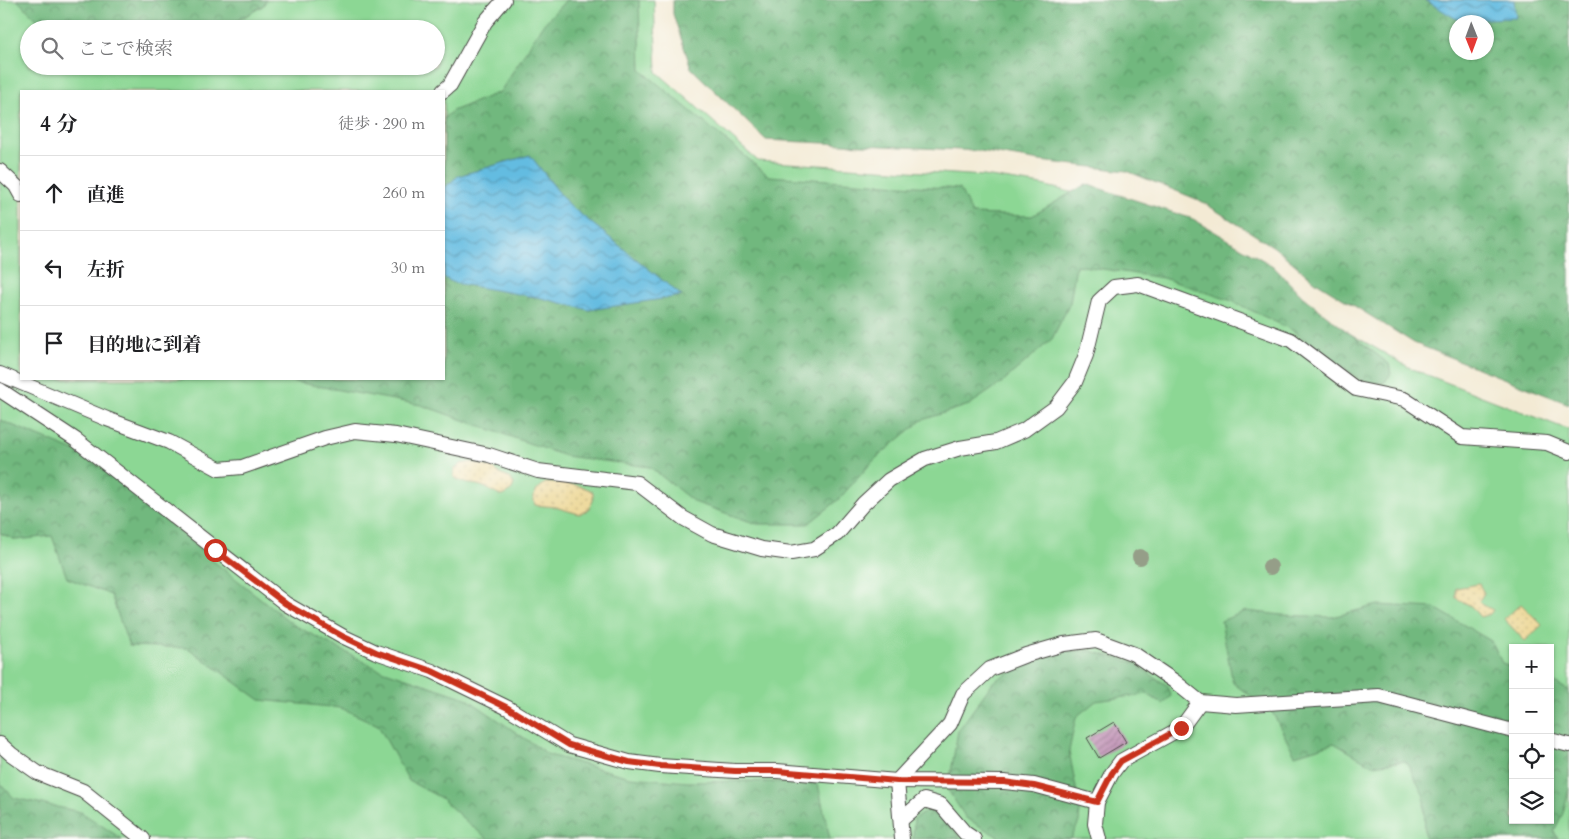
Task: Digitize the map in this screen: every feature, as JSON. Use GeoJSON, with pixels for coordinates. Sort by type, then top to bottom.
{"type":"FeatureCollection","features":[{"type":"Feature","properties":{"kind":"lane"},"geometry":{"type":"LineString","coordinates":[[444,90],[450,85],[485,22],[504,0]]}},
{"type":"Feature","properties":{"kind":"lane"},"geometry":{"type":"LineString","coordinates":[[0,171],[16,186],[20,193]]}},
{"type":"Feature","properties":{"kind":"lane"},"geometry":{"type":"LineString","coordinates":[[0,374],[106,419],[169,442],[219,469],[242,467],[325,438],[355,431],[396,435],[489,455],[538,471],[637,483],[683,518],[712,534],[762,549],[791,553],[814,549],[837,534],[863,504],[889,480],[925,459],[960,448],[996,442],[1024,430],[1056,407],[1075,382],[1086,355],[1099,301],[1114,286],[1138,284],[1291,340],[1356,390],[1404,399],[1462,437],[1547,442],[1569,452]]}},
{"type":"Feature","properties":{"kind":"lane"},"geometry":{"type":"LineString","coordinates":[[0,390],[76,440],[286,604],[376,652],[432,671],[508,708],[569,745],[637,763],[735,771],[777,771],[897,781],[1004,782],[1034,786],[1097,802]]}},
{"type":"Feature","properties":{"kind":"lane"},"geometry":{"type":"LineString","coordinates":[[902,839],[897,781],[950,724],[963,694],[990,669],[1026,655],[1064,644],[1096,640],[1134,654],[1174,681],[1200,702],[1236,705],[1379,696],[1509,729]]}},
{"type":"Feature","properties":{"kind":"lane"},"geometry":{"type":"LineString","coordinates":[[1099,839],[1095,824],[1097,802],[1112,773],[1121,761],[1181,728],[1200,702]]}},
{"type":"Feature","properties":{"kind":"lane"},"geometry":{"type":"LineString","coordinates":[[1554,741],[1569,745]]}},
{"type":"Feature","properties":{"kind":"lane"},"geometry":{"type":"LineString","coordinates":[[0,744],[10,754],[38,773],[83,791],[143,839]]}},
{"type":"Feature","properties":{"kind":"lane"},"geometry":{"type":"LineString","coordinates":[[901,820],[924,800],[941,805],[960,828],[974,839]]}},
{"type":"Feature","properties":{"kind":"green space"},"geometry":{"type":"Polygon","coordinates":[[[0,0],[654,0],[657,72],[758,161],[984,176],[1042,185],[1136,208],[1412,369],[1569,430],[1569,839],[0,839],[0,0]]]}},
{"type":"Feature","properties":{"kind":"green space"},"geometry":{"type":"Polygon","coordinates":[[[17,0],[266,0],[264,5],[239,20],[38,20],[17,0]]]}},
{"type":"Feature","properties":{"kind":"green space"},"geometry":{"type":"Polygon","coordinates":[[[566,0],[639,0],[641,70],[769,176],[960,189],[972,214],[1032,216],[1086,184],[1193,219],[1273,266],[1303,297],[1389,364],[1391,374],[1384,383],[1364,382],[1292,330],[1232,301],[1163,278],[1076,265],[1070,303],[1052,339],[1000,384],[969,405],[922,420],[875,459],[837,501],[808,524],[757,524],[694,502],[650,467],[565,456],[421,405],[290,381],[445,380],[445,117],[452,111],[500,92],[541,27],[566,0]]]}},
{"type":"Feature","properties":{"kind":"green space"},"geometry":{"type":"Polygon","coordinates":[[[673,0],[1569,0],[1569,404],[1414,343],[1316,282],[1274,247],[1201,201],[1127,171],[1040,161],[980,151],[766,140],[691,68],[673,14],[673,0]]]}},
{"type":"Feature","properties":{"kind":"green space"},"geometry":{"type":"Polygon","coordinates":[[[0,420],[84,455],[157,511],[212,560],[294,625],[376,668],[466,698],[549,755],[630,777],[688,782],[749,781],[818,784],[830,839],[488,839],[441,798],[409,781],[378,725],[341,708],[260,700],[188,648],[129,646],[111,595],[67,578],[52,536],[16,540],[0,533],[0,420]]]}},
{"type":"Feature","properties":{"kind":"green space"},"geometry":{"type":"Polygon","coordinates":[[[1378,605],[1435,608],[1491,641],[1502,663],[1509,666],[1509,824],[1554,824],[1554,683],[1569,690],[1569,789],[1563,813],[1554,831],[1558,839],[1425,839],[1424,796],[1406,761],[1372,765],[1334,743],[1295,755],[1272,712],[1233,683],[1221,621],[1246,611],[1332,617],[1378,605]]]}},
{"type":"Feature","properties":{"kind":"green space"},"geometry":{"type":"Polygon","coordinates":[[[1067,651],[1091,651],[1132,662],[1168,686],[1171,696],[1163,704],[1147,694],[1096,701],[1076,717],[1069,751],[1080,809],[1079,822],[1071,839],[1002,839],[966,818],[948,790],[958,731],[993,682],[1026,662],[1067,651]]]}},
{"type":"Feature","properties":{"kind":"green space"},"geometry":{"type":"Polygon","coordinates":[[[0,783],[14,798],[81,812],[122,839],[0,839],[0,783]]]}},
{"type":"Feature","properties":{"kind":"green space"},"geometry":{"type":"Polygon","coordinates":[[[933,807],[961,839],[913,839],[914,819],[933,807]]]}},
{"type":"Feature","properties":{"kind":"sand"},"geometry":{"type":"Polygon","coordinates":[[[472,462],[493,468],[501,475],[510,478],[514,484],[511,491],[502,496],[484,487],[462,482],[454,477],[454,470],[461,464],[472,462]]]}},
{"type":"Feature","properties":{"kind":"sand"},"geometry":{"type":"Polygon","coordinates":[[[545,483],[564,483],[588,489],[593,492],[593,501],[588,510],[579,514],[555,507],[535,505],[534,495],[545,483]]]}},
{"type":"Feature","properties":{"kind":"sand"},"geometry":{"type":"Polygon","coordinates":[[[1479,584],[1484,593],[1479,601],[1493,610],[1490,614],[1480,617],[1471,606],[1456,598],[1456,588],[1479,584]]]}},
{"type":"Feature","properties":{"kind":"sand"},"geometry":{"type":"Polygon","coordinates":[[[1521,604],[1542,625],[1525,641],[1504,619],[1521,604]]]}},
{"type":"Feature","properties":{"kind":"water"},"geometry":{"type":"Polygon","coordinates":[[[1425,0],[1514,0],[1516,18],[1494,19],[1494,15],[1450,15],[1425,0]]]}},
{"type":"Feature","properties":{"kind":"water"},"geometry":{"type":"Polygon","coordinates":[[[530,155],[568,204],[682,296],[589,310],[541,298],[454,283],[445,278],[445,187],[458,176],[530,155]]]}},
{"type":"Feature","properties":{"kind":"building"},"geometry":{"type":"Polygon","coordinates":[[[1114,722],[1126,742],[1099,758],[1087,738],[1114,722]]]}},
{"type":"Feature","properties":{"kind":"route"},"geometry":{"type":"LineString","coordinates":[[215,550],[286,604],[344,637],[376,652],[432,671],[508,708],[569,745],[629,762],[660,766],[735,771],[777,771],[897,781],[1004,782],[1034,786],[1097,802],[1112,773],[1121,761],[1181,728]]}}]}
